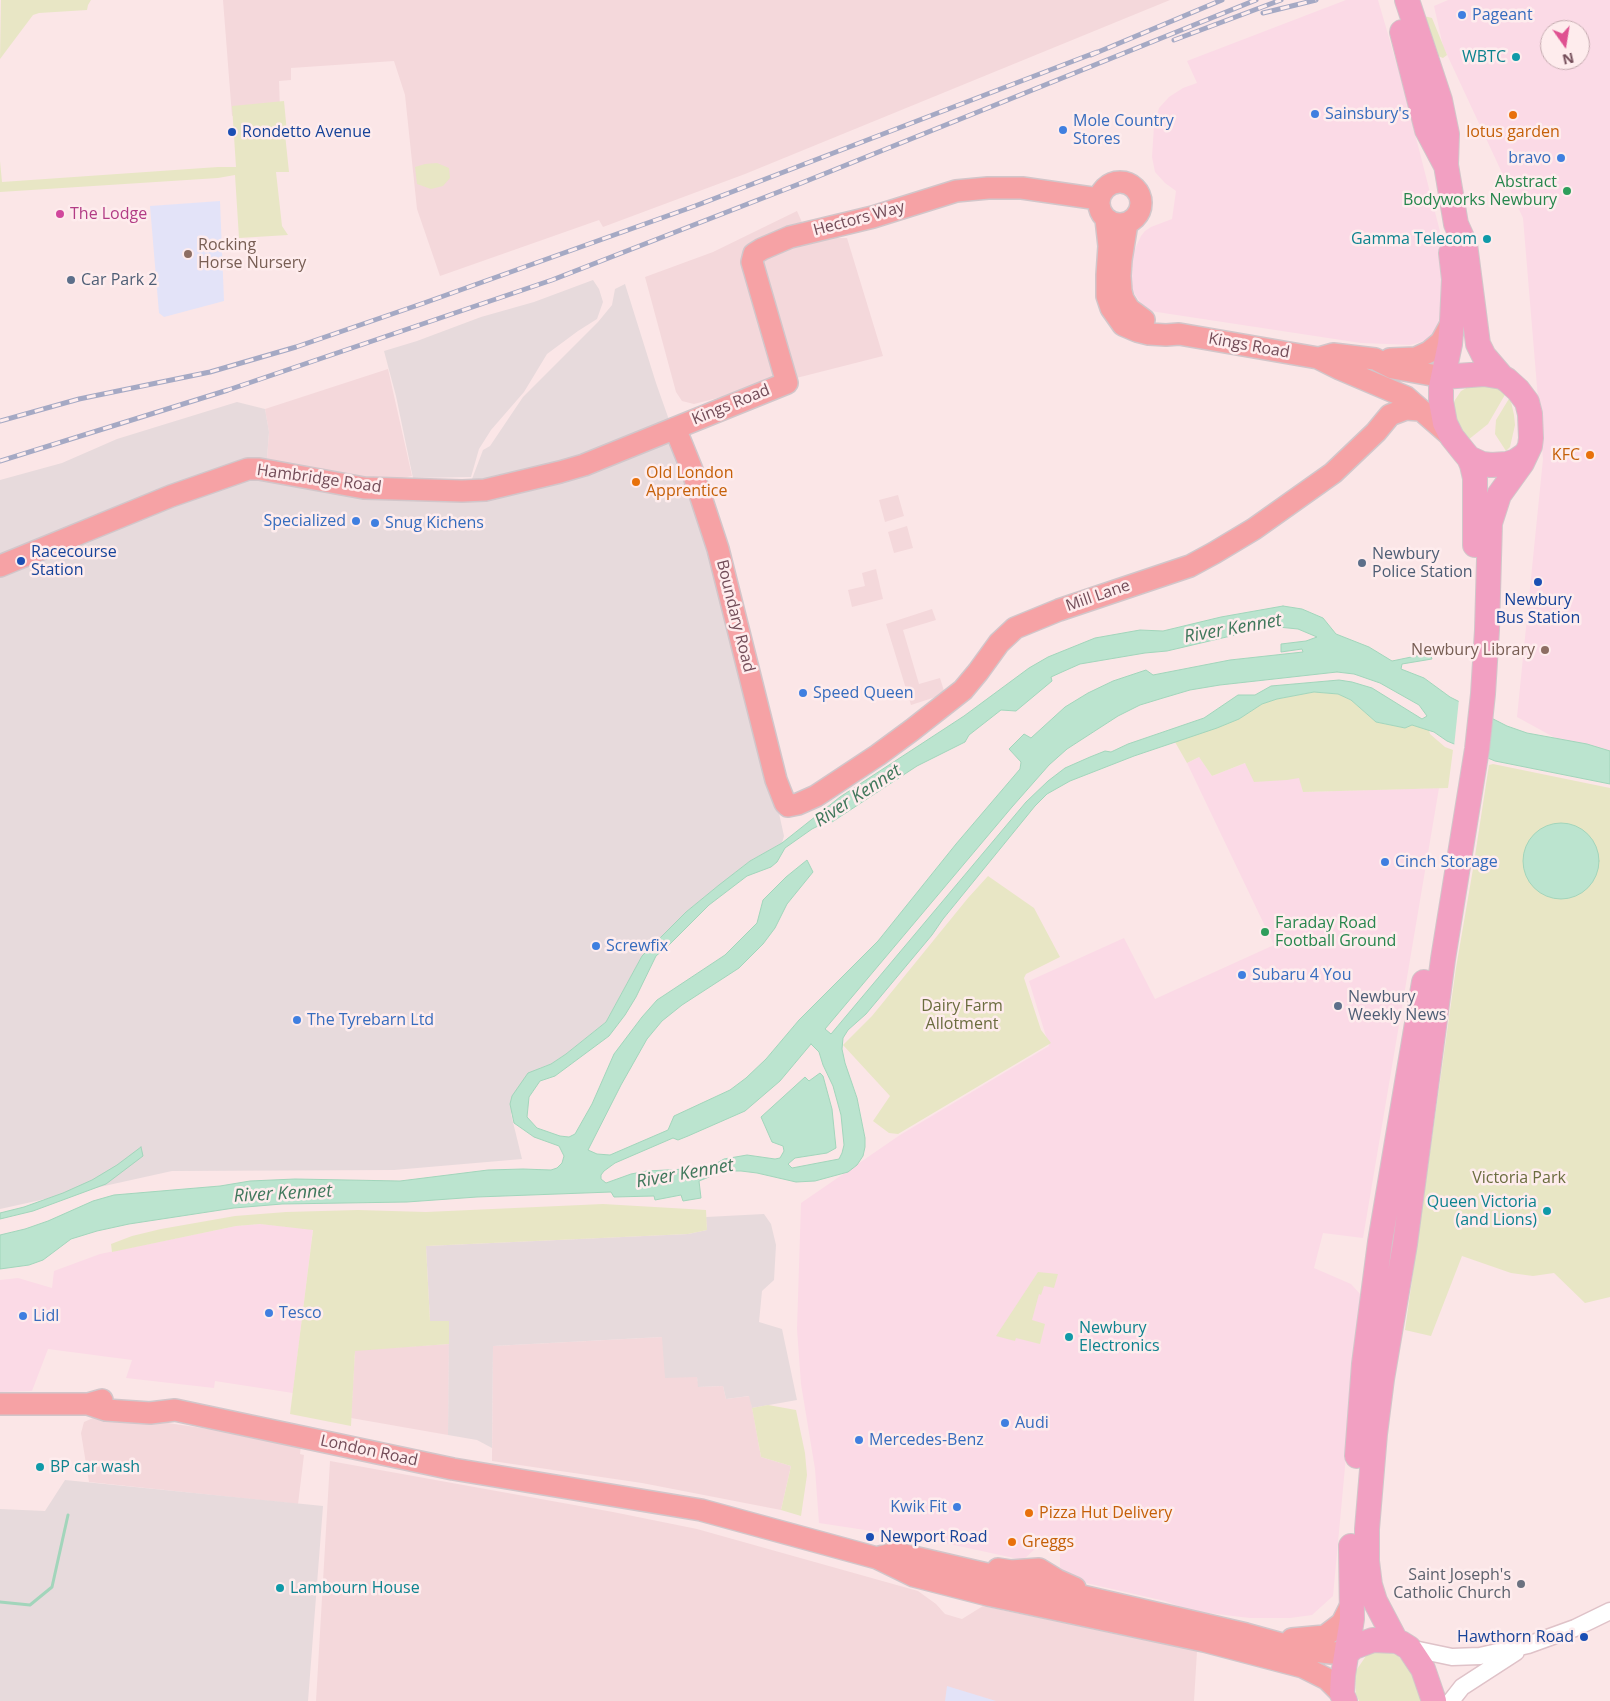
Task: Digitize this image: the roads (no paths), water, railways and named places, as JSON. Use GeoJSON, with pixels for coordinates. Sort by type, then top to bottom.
{"type":"FeatureCollection","features":[{"type":"Feature","properties":{"kind":"highway"},"geometry":{"type":"LineString","coordinates":[[1390,0],[1399,22],[1427,130],[1446,166]]}},
{"type":"Feature","properties":{"kind":"highway"},"geometry":{"type":"LineString","coordinates":[[1407,0],[1433,75],[1447,134],[1446,166],[1456,224],[1465,244],[1478,344],[1484,356],[1502,377],[1524,396],[1529,409],[1531,438],[1526,454],[1499,495],[1490,523],[1489,585],[1465,791],[1405,1244],[1382,1378],[1372,1464],[1366,1550],[1368,1574],[1375,1601],[1403,1644],[1423,1668],[1434,1701]]}},
{"type":"Feature","properties":{"kind":"highway"},"geometry":{"type":"LineString","coordinates":[[1432,140],[1433,124],[1426,82],[1433,75]]}},
{"type":"Feature","properties":{"kind":"highway"},"geometry":{"type":"LineString","coordinates":[[1456,224],[1450,245],[1454,279],[1452,321],[1449,351],[1443,377],[1441,408],[1445,423],[1452,437],[1469,458],[1475,478],[1474,624],[1476,693]]}},
{"type":"Feature","properties":{"kind":"highway"},"geometry":{"type":"LineString","coordinates":[[1443,377],[1484,374],[1502,377]]}},
{"type":"Feature","properties":{"kind":"highway"},"geometry":{"type":"LineString","coordinates":[[1469,458],[1482,464],[1500,465],[1516,461],[1526,454]]}},
{"type":"Feature","properties":{"kind":"highway"},"geometry":{"type":"LineString","coordinates":[[1343,1698],[1344,1666],[1348,1652],[1352,1601],[1352,1528],[1364,1364],[1374,1280],[1465,791]]}},
{"type":"Feature","properties":{"kind":"highway"},"geometry":{"type":"LineString","coordinates":[[1374,1280],[1385,1273],[1390,1260],[1402,1190],[1417,1154]]}},
{"type":"Feature","properties":{"kind":"highway"},"geometry":{"type":"LineString","coordinates":[[1348,1652],[1354,1647],[1373,1640],[1403,1644]]}},
{"type":"Feature","properties":{"kind":"main road"},"geometry":{"type":"LineString","coordinates":[[1106,219],[1118,224],[1127,223],[1137,216],[1140,210],[1140,199],[1135,189],[1124,183],[1112,184],[1102,193],[1099,199],[1100,210],[1106,219],[1109,246],[1107,296],[1111,308],[1123,324]]}},
{"type":"Feature","properties":{"kind":"main road","name":"Hectors Way"},"geometry":{"type":"LineString","coordinates":[[787,383],[752,262],[754,254],[790,238],[873,217],[956,191],[988,188],[1022,188],[1099,199]]}},
{"type":"Feature","properties":{"kind":"main road"},"geometry":{"type":"LineString","coordinates":[[1127,223],[1121,260],[1121,291],[1129,310],[1144,320]]}},
{"type":"Feature","properties":{"kind":"main road","name":"Kings Road"},"geometry":{"type":"LineString","coordinates":[[1123,324],[1144,320],[1168,327],[1179,334]]}},
{"type":"Feature","properties":{"kind":"main road"},"geometry":{"type":"LineString","coordinates":[[1375,359],[1410,359],[1422,356],[1441,342],[1452,321]]}},
{"type":"Feature","properties":{"kind":"main road","name":"Kings Road"},"geometry":{"type":"LineString","coordinates":[[1123,324],[1137,331],[1149,334],[1179,334],[1318,358],[1406,397],[1452,437]]}},
{"type":"Feature","properties":{"kind":"main road","name":"Kings Road"},"geometry":{"type":"LineString","coordinates":[[1318,358],[1333,354],[1375,359],[1393,368],[1443,377]]}},
{"type":"Feature","properties":{"kind":"main road","name":"Kings Road"},"geometry":{"type":"LineString","coordinates":[[675,428],[787,383]]}},
{"type":"Feature","properties":{"kind":"main road","name":"Mill Lane"},"geometry":{"type":"LineString","coordinates":[[788,806],[816,796],[912,730],[963,690],[999,643],[1015,628],[1059,610],[1190,566],[1254,529],[1333,473],[1376,432],[1390,415],[1406,409],[1420,410]]}},
{"type":"Feature","properties":{"kind":"main road","name":"Hambridge Road"},"geometry":{"type":"LineString","coordinates":[[0,566],[171,496],[248,469],[259,469],[364,488],[485,490],[584,465],[675,428]]}},
{"type":"Feature","properties":{"kind":"main road","name":"Boundary Road"},"geometry":{"type":"LineString","coordinates":[[675,428],[692,470],[718,549],[776,780],[788,806]]}},
{"type":"Feature","properties":{"kind":"main road","name":"London Road"},"geometry":{"type":"LineString","coordinates":[[0,1404],[88,1404],[106,1410],[150,1412],[175,1410],[453,1469],[701,1510],[877,1558]]}},
{"type":"Feature","properties":{"kind":"main road"},"geometry":{"type":"LineString","coordinates":[[877,1558],[896,1553],[1314,1651],[1348,1652]]}},
{"type":"Feature","properties":{"kind":"main road"},"geometry":{"type":"LineString","coordinates":[[877,1558],[914,1576],[988,1595],[1204,1641],[1303,1666],[1327,1679],[1343,1698]]}},
{"type":"Feature","properties":{"kind":"main road"},"geometry":{"type":"LineString","coordinates":[[1267,1639],[1325,1636],[1342,1623],[1352,1601]]}},
{"type":"Feature","properties":{"kind":"street"},"geometry":{"type":"LineString","coordinates":[[1403,1644],[1442,1656],[1469,1658],[1522,1647],[1576,1628],[1610,1612]]}},
{"type":"Feature","properties":{"kind":"street"},"geometry":{"type":"LineString","coordinates":[[1451,1701],[1462,1687],[1522,1647]]}},
{"type":"Feature","properties":{"kind":"water","name":"River Kennet"},"geometry":{"type":"Polygon","coordinates":[[[1283,606],[1302,609],[1323,618],[1336,634],[1369,647],[1392,661],[1421,655],[1428,648],[1432,659],[1402,664],[1401,669],[1424,678],[1450,697],[1507,726],[1527,733],[1587,744],[1610,751],[1610,784],[1495,761],[1447,741],[1434,732],[1412,725],[1405,728],[1376,722],[1351,700],[1338,694],[1314,692],[1277,699],[1262,704],[1239,719],[1217,728],[1134,756],[1070,781],[1047,794],[1035,806],[932,935],[866,1014],[848,1030],[843,1038],[842,1049],[845,1063],[857,1098],[865,1138],[863,1156],[857,1165],[848,1172],[815,1181],[796,1182],[757,1173],[724,1171],[699,1181],[701,1198],[683,1201],[681,1195],[655,1200],[654,1196],[614,1197],[611,1192],[477,1197],[407,1202],[282,1204],[234,1208],[129,1224],[97,1231],[71,1239],[43,1260],[29,1265],[0,1269],[0,1235],[48,1221],[93,1201],[114,1195],[220,1186],[250,1181],[295,1179],[400,1181],[488,1170],[551,1170],[557,1168],[562,1163],[564,1156],[559,1146],[534,1137],[514,1123],[510,1104],[512,1096],[528,1073],[551,1064],[606,1022],[642,956],[686,912],[750,861],[782,843],[840,797],[964,716],[1029,668],[1048,657],[1095,638],[1140,630],[1163,631],[1221,617],[1283,606]],[[1278,627],[1252,631],[1167,651],[1080,664],[1062,672],[1051,677],[1052,681],[1016,711],[1001,710],[969,735],[965,742],[917,766],[832,822],[830,820],[812,829],[785,848],[777,862],[771,867],[747,876],[709,905],[656,956],[636,997],[609,1036],[555,1076],[540,1081],[529,1097],[527,1117],[537,1128],[560,1136],[569,1137],[575,1134],[592,1104],[614,1054],[642,1017],[657,1000],[725,955],[757,923],[763,900],[786,877],[807,860],[813,872],[787,904],[775,928],[763,944],[739,968],[682,1005],[662,1021],[647,1039],[588,1150],[597,1154],[610,1155],[668,1130],[674,1116],[730,1090],[766,1059],[799,1020],[878,941],[956,844],[1020,769],[1021,762],[1009,749],[1024,734],[1031,738],[1065,707],[1088,693],[1113,681],[1146,670],[1153,675],[1230,660],[1303,652],[1302,649],[1281,652],[1281,644],[1306,641],[1317,637],[1298,629],[1278,627]],[[1337,672],[1190,690],[1140,705],[1118,716],[1067,749],[1049,765],[1012,807],[825,1029],[831,1034],[1026,802],[1065,768],[1105,751],[1111,752],[1128,744],[1204,718],[1238,695],[1255,695],[1271,686],[1339,680],[1352,682],[1372,688],[1422,719],[1427,716],[1419,705],[1380,683],[1354,674],[1337,672]],[[811,1044],[780,1081],[745,1111],[678,1140],[673,1138],[615,1163],[604,1171],[601,1179],[606,1183],[631,1174],[647,1171],[698,1170],[710,1167],[724,1159],[747,1155],[780,1158],[784,1151],[783,1146],[772,1142],[761,1117],[805,1077],[809,1081],[820,1073],[823,1076],[832,1109],[836,1148],[827,1153],[795,1158],[788,1164],[792,1168],[839,1159],[844,1145],[841,1115],[833,1086],[819,1052],[811,1044]]]}},
{"type":"Feature","properties":{"kind":"water"},"geometry":{"type":"Polygon","coordinates":[[[1554,823],[1568,823],[1582,829],[1593,840],[1599,854],[1596,876],[1588,888],[1568,899],[1554,899],[1540,893],[1529,882],[1523,868],[1523,854],[1529,840],[1540,829],[1554,823]]]}},
{"type":"Feature","properties":{"kind":"water"},"geometry":{"type":"Polygon","coordinates":[[[141,1147],[143,1156],[106,1184],[33,1211],[0,1219],[0,1213],[24,1207],[92,1180],[117,1165],[141,1147]]]}},
{"type":"Feature","properties":{"kind":"waterway"},"geometry":{"type":"LineString","coordinates":[[0,1602],[30,1605],[52,1587],[68,1515]]}},
{"type":"Feature","properties":{"kind":"railway"},"geometry":{"type":"LineString","coordinates":[[1091,55],[1222,0]]}},
{"type":"Feature","properties":{"kind":"railway"},"geometry":{"type":"LineString","coordinates":[[0,461],[228,390],[552,280],[799,184],[1256,0]]}},
{"type":"Feature","properties":{"kind":"railway"},"geometry":{"type":"LineString","coordinates":[[1174,40],[1281,0]]}},
{"type":"Feature","properties":{"kind":"railway"},"geometry":{"type":"LineString","coordinates":[[1263,13],[1316,0]]}},
{"type":"Feature","properties":{"kind":"railway"},"geometry":{"type":"LineString","coordinates":[[0,421],[79,399],[210,372],[296,347],[695,206],[1097,52]]}},
{"type":"Feature","properties":{"kind":"place","name":"Pageant"},"geometry":{"type":"Point","coordinates":[1462,15]}},
{"type":"Feature","properties":{"kind":"place","name":"WBTC"},"geometry":{"type":"Point","coordinates":[1516,57]}},
{"type":"Feature","properties":{"kind":"place","name":"Sainsbury's"},"geometry":{"type":"Point","coordinates":[1315,114]}},
{"type":"Feature","properties":{"kind":"place","name":"lotus garden"},"geometry":{"type":"Point","coordinates":[1513,115]}},
{"type":"Feature","properties":{"kind":"place","name":"Mole Country Stores"},"geometry":{"type":"Point","coordinates":[1063,130]}},
{"type":"Feature","properties":{"kind":"place","name":"Rondetto Avenue"},"geometry":{"type":"Point","coordinates":[232,132]}},
{"type":"Feature","properties":{"kind":"place","name":"bravo"},"geometry":{"type":"Point","coordinates":[1561,158]}},
{"type":"Feature","properties":{"kind":"place","name":"Abstract Bodyworks Newbury"},"geometry":{"type":"Point","coordinates":[1567,191]}},
{"type":"Feature","properties":{"kind":"place","name":"The Lodge"},"geometry":{"type":"Point","coordinates":[60,214]}},
{"type":"Feature","properties":{"kind":"place","name":"Gamma Telecom"},"geometry":{"type":"Point","coordinates":[1487,239]}},
{"type":"Feature","properties":{"kind":"place","name":"Rocking Horse Nursery"},"geometry":{"type":"Point","coordinates":[188,254]}},
{"type":"Feature","properties":{"kind":"place","name":"Car Park 2"},"geometry":{"type":"Point","coordinates":[71,280]}},
{"type":"Feature","properties":{"kind":"place","name":"KFC"},"geometry":{"type":"Point","coordinates":[1590,455]}},
{"type":"Feature","properties":{"kind":"place","name":"Old London Apprentice"},"geometry":{"type":"Point","coordinates":[636,482]}},
{"type":"Feature","properties":{"kind":"place","name":"Specialized"},"geometry":{"type":"Point","coordinates":[356,521]}},
{"type":"Feature","properties":{"kind":"place","name":"Snug Kichens"},"geometry":{"type":"Point","coordinates":[375,523]}},
{"type":"Feature","properties":{"kind":"place","name":"Racecourse Station"},"geometry":{"type":"Point","coordinates":[21,561]}},
{"type":"Feature","properties":{"kind":"place","name":"Newbury Police Station"},"geometry":{"type":"Point","coordinates":[1362,563]}},
{"type":"Feature","properties":{"kind":"place","name":"Newbury Bus Station"},"geometry":{"type":"Point","coordinates":[1538,582]}},
{"type":"Feature","properties":{"kind":"place","name":"Newbury Library"},"geometry":{"type":"Point","coordinates":[1545,650]}},
{"type":"Feature","properties":{"kind":"place","name":"Speed Queen"},"geometry":{"type":"Point","coordinates":[803,693]}},
{"type":"Feature","properties":{"kind":"place","name":"Cinch Storage"},"geometry":{"type":"Point","coordinates":[1385,862]}},
{"type":"Feature","properties":{"kind":"place","name":"Faraday Road Football Ground"},"geometry":{"type":"Point","coordinates":[1265,932]}},
{"type":"Feature","properties":{"kind":"place","name":"Screwfix"},"geometry":{"type":"Point","coordinates":[596,946]}},
{"type":"Feature","properties":{"kind":"place","name":"Subaru 4 You"},"geometry":{"type":"Point","coordinates":[1242,975]}},
{"type":"Feature","properties":{"kind":"place","name":"Newbury Weekly News"},"geometry":{"type":"Point","coordinates":[1338,1006]}},
{"type":"Feature","properties":{"kind":"place","name":"The Tyrebarn Ltd"},"geometry":{"type":"Point","coordinates":[297,1020]}},
{"type":"Feature","properties":{"kind":"place","name":"Queen Victoria (and Lions)"},"geometry":{"type":"Point","coordinates":[1547,1211]}},
{"type":"Feature","properties":{"kind":"place","name":"Tesco"},"geometry":{"type":"Point","coordinates":[269,1313]}},
{"type":"Feature","properties":{"kind":"place","name":"Lidl"},"geometry":{"type":"Point","coordinates":[23,1316]}},
{"type":"Feature","properties":{"kind":"place","name":"Newbury Electronics"},"geometry":{"type":"Point","coordinates":[1069,1337]}},
{"type":"Feature","properties":{"kind":"place","name":"Audi"},"geometry":{"type":"Point","coordinates":[1005,1423]}},
{"type":"Feature","properties":{"kind":"place","name":"Mercedes-Benz"},"geometry":{"type":"Point","coordinates":[859,1440]}},
{"type":"Feature","properties":{"kind":"place","name":"BP car wash"},"geometry":{"type":"Point","coordinates":[40,1467]}},
{"type":"Feature","properties":{"kind":"place","name":"Kwik Fit"},"geometry":{"type":"Point","coordinates":[957,1507]}},
{"type":"Feature","properties":{"kind":"place","name":"Pizza Hut Delivery"},"geometry":{"type":"Point","coordinates":[1029,1513]}},
{"type":"Feature","properties":{"kind":"place","name":"Newport Road"},"geometry":{"type":"Point","coordinates":[870,1537]}},
{"type":"Feature","properties":{"kind":"place","name":"Greggs"},"geometry":{"type":"Point","coordinates":[1012,1542]}},
{"type":"Feature","properties":{"kind":"place","name":"Saint Joseph's Catholic Church"},"geometry":{"type":"Point","coordinates":[1521,1584]}},
{"type":"Feature","properties":{"kind":"place","name":"Lambourn House"},"geometry":{"type":"Point","coordinates":[280,1588]}},
{"type":"Feature","properties":{"kind":"place","name":"Hawthorn Road"},"geometry":{"type":"Point","coordinates":[1584,1637]}},
{"type":"Feature","properties":{"kind":"park label","name":"Dairy Farm Allotment"},"geometry":{"type":"Point","coordinates":[962,1015]}},
{"type":"Feature","properties":{"kind":"park label","name":"Victoria Park"},"geometry":{"type":"Point","coordinates":[1519,1178]}}]}
